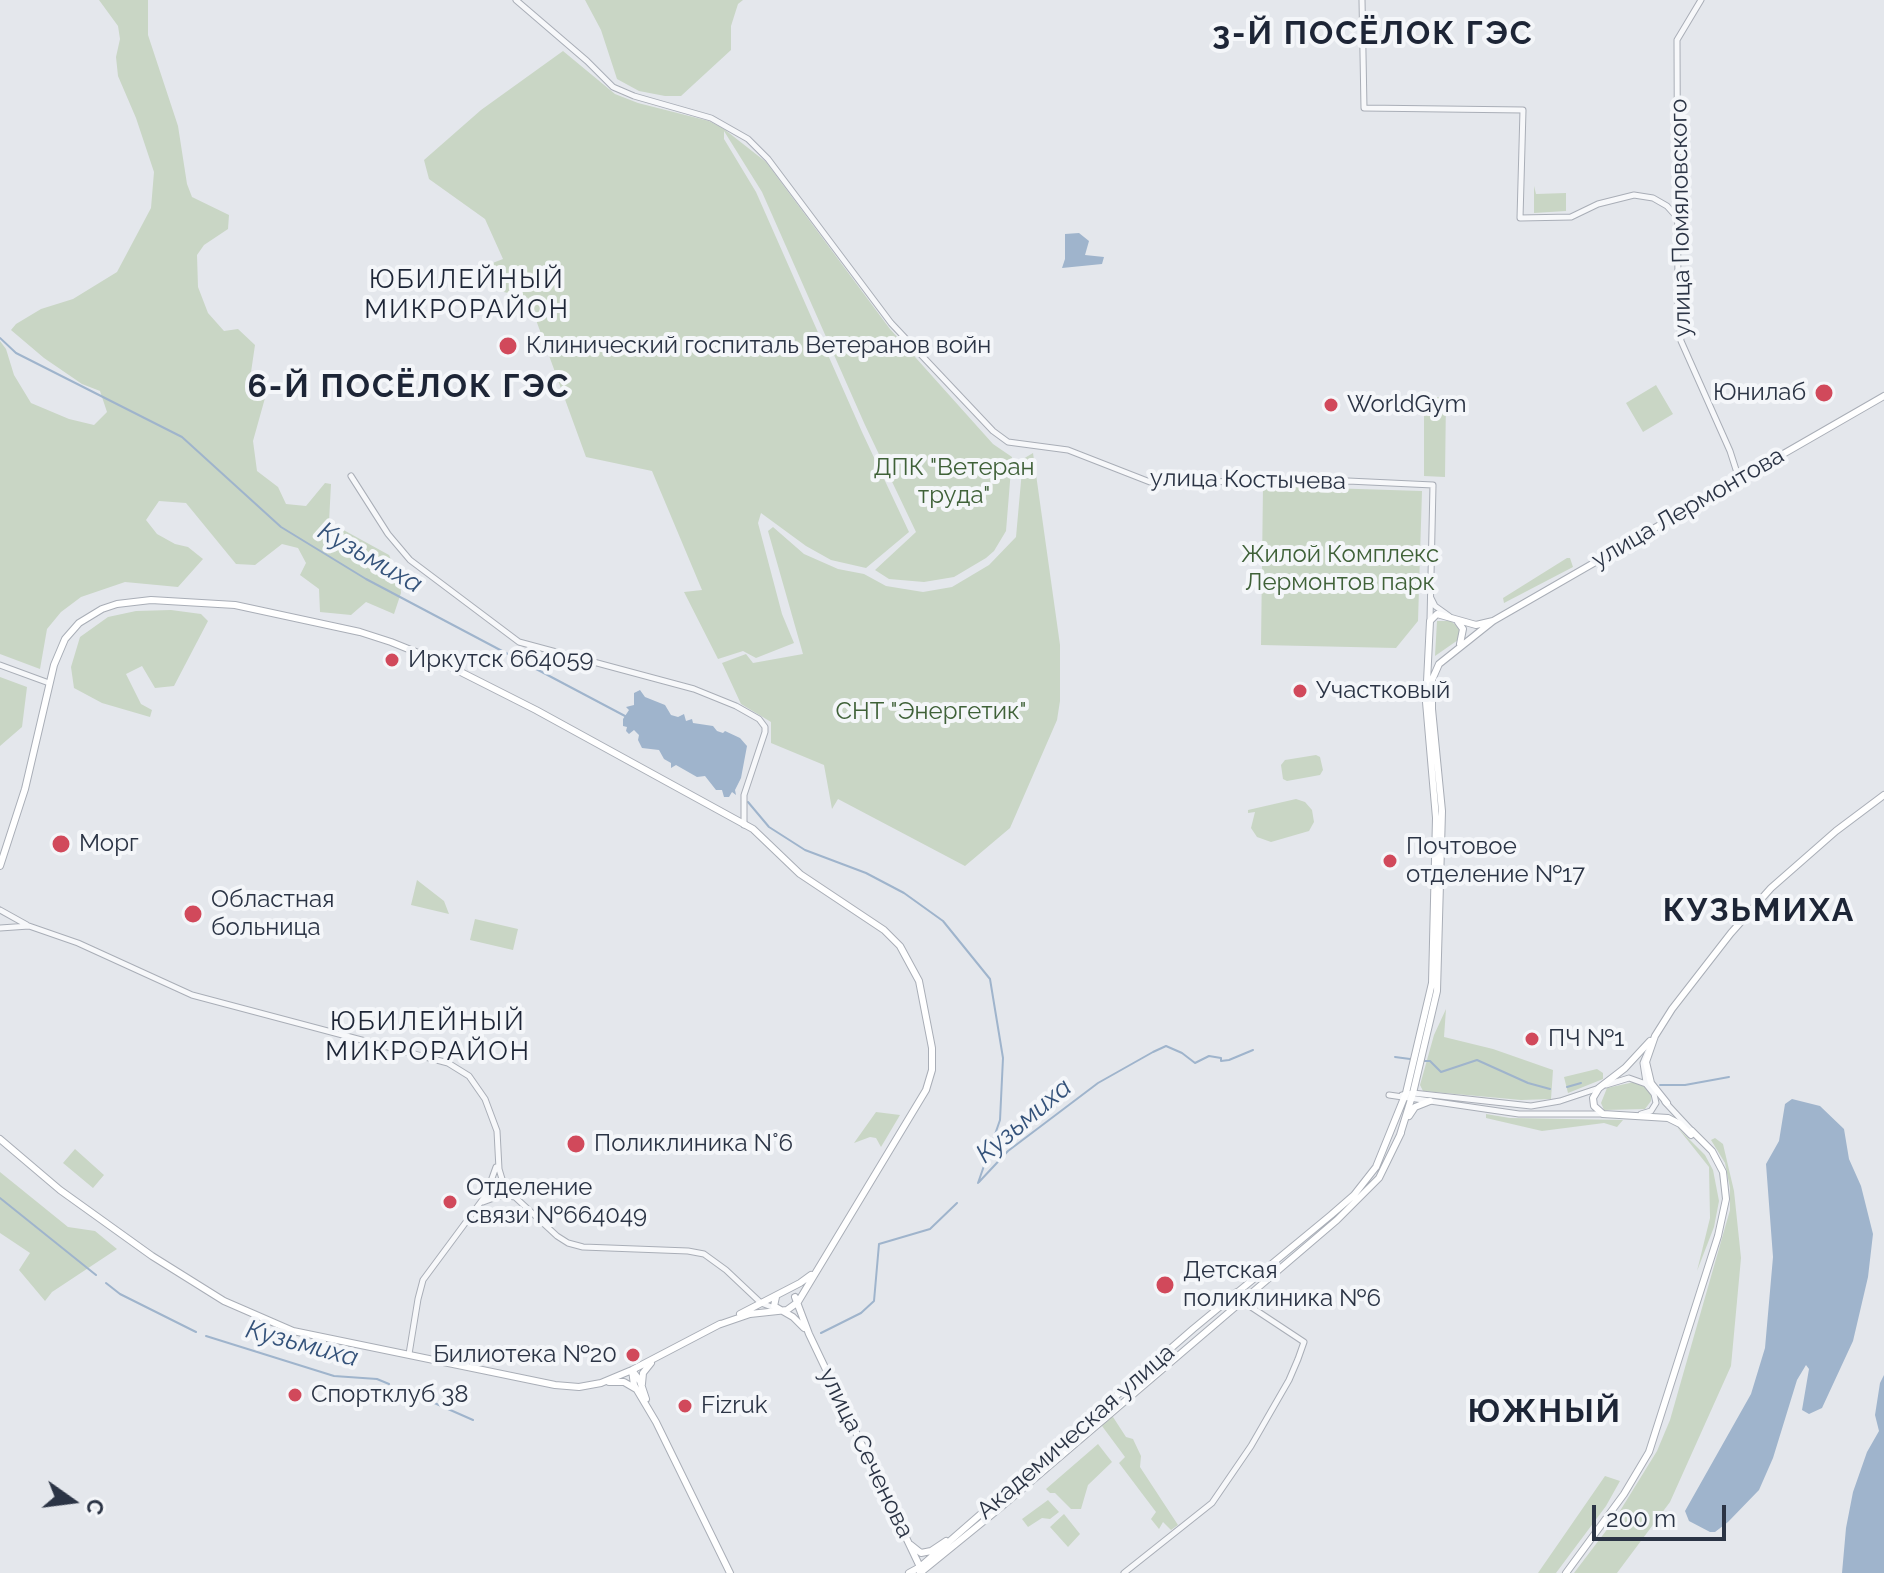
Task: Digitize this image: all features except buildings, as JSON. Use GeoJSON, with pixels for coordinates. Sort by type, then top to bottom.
{"type":"FeatureCollection","features":[{"type":"Feature","properties":{"kind":"main road","name":"улица Лермонтова"},"geometry":{"type":"LineString","coordinates":[[1418,1059],[1433,1011],[1438,971],[1442,811],[1432,680],[1439,664],[1493,621],[1884,396]]}},
{"type":"Feature","properties":{"kind":"main road"},"geometry":{"type":"LineString","coordinates":[[0,866],[25,789],[59,651],[72,629],[88,616],[126,602],[151,600],[235,605],[360,632],[439,662],[602,744],[766,839],[812,884],[884,930],[900,946],[919,981],[932,1048],[932,1070],[926,1090],[795,1302],[780,1310],[750,1314],[718,1325]]}},
{"type":"Feature","properties":{"kind":"main road"},"geometry":{"type":"LineString","coordinates":[[1455,620],[1464,635],[1450,654],[1434,660],[1428,650],[1430,621],[1437,614],[1476,625],[1493,621]]}},
{"type":"Feature","properties":{"kind":"main road","name":"Академическая улица"},"geometry":{"type":"LineString","coordinates":[[921,1571],[1236,1292],[1354,1195],[1381,1158],[1409,1096],[1432,983],[1436,818],[1426,702],[1428,650]]}},
{"type":"Feature","properties":{"kind":"main road"},"geometry":{"type":"LineString","coordinates":[[1720,1165],[1678,1122],[1659,1116],[1603,1114],[1595,1109],[1593,1103],[1600,1087],[1625,1068],[1655,1036],[1723,942],[1771,888],[1836,831],[1884,795]]}},
{"type":"Feature","properties":{"kind":"main road"},"geometry":{"type":"LineString","coordinates":[[1655,1036],[1649,1049],[1647,1073],[1667,1103]]}},
{"type":"Feature","properties":{"kind":"main road"},"geometry":{"type":"LineString","coordinates":[[1400,1135],[1409,1096]]}},
{"type":"Feature","properties":{"kind":"main road"},"geometry":{"type":"LineString","coordinates":[[909,1573],[921,1571],[1227,1314],[1369,1190],[1386,1165],[1411,1111],[1430,1101]]}},
{"type":"Feature","properties":{"kind":"main road"},"geometry":{"type":"LineString","coordinates":[[1566,1573],[1632,1481],[1656,1436],[1721,1225],[1726,1192],[1720,1165],[1712,1151],[1692,1131]]}},
{"type":"Feature","properties":{"kind":"main road"},"geometry":{"type":"LineString","coordinates":[[0,1139],[99,1219],[224,1301],[293,1331],[566,1387],[624,1382],[640,1389]]}},
{"type":"Feature","properties":{"kind":"main road"},"geometry":{"type":"LineString","coordinates":[[601,1383],[632,1370],[814,1273]]}},
{"type":"Feature","properties":{"kind":"main road"},"geometry":{"type":"LineString","coordinates":[[780,1310],[774,1306],[773,1300],[781,1293],[789,1292],[795,1302]]}},
{"type":"Feature","properties":{"kind":"main road"},"geometry":{"type":"LineString","coordinates":[[803,1292],[803,1316]]}},
{"type":"Feature","properties":{"kind":"main road","name":"улица Сеченова"},"geometry":{"type":"LineString","coordinates":[[795,1302],[921,1571]]}},
{"type":"Feature","properties":{"kind":"main road"},"geometry":{"type":"LineString","coordinates":[[1222,1305],[1227,1314]]}},
{"type":"Feature","properties":{"kind":"main road","name":"улица Сеченова"},"geometry":{"type":"LineString","coordinates":[[780,1310],[800,1322],[809,1334]]}},
{"type":"Feature","properties":{"kind":"main road"},"geometry":{"type":"LineString","coordinates":[[640,1389],[643,1373],[657,1357]]}},
{"type":"Feature","properties":{"kind":"main road"},"geometry":{"type":"LineString","coordinates":[[632,1370],[632,1380],[640,1389],[730,1573]]}},
{"type":"Feature","properties":{"kind":"main road"},"geometry":{"type":"LineString","coordinates":[[909,1543],[921,1553],[931,1551],[966,1529]]}},
{"type":"Feature","properties":{"kind":"street","name":"улица Костычева"},"geometry":{"type":"LineString","coordinates":[[516,0],[613,87],[711,118],[748,139],[768,159],[871,299],[1001,439],[1021,446],[1068,450],[1150,482],[1348,481],[1433,485],[1430,593]]}},
{"type":"Feature","properties":{"kind":"street"},"geometry":{"type":"LineString","coordinates":[[1362,0],[1364,108],[1523,110],[1520,218],[1571,217],[1598,204],[1634,195],[1653,198],[1676,216]]}},
{"type":"Feature","properties":{"kind":"street","name":"улица Помяловского"},"geometry":{"type":"LineString","coordinates":[[1701,0],[1677,40],[1676,216],[1681,341],[1730,451],[1739,479]]}},
{"type":"Feature","properties":{"kind":"street"},"geometry":{"type":"LineString","coordinates":[[351,476],[388,534],[410,560],[519,642],[694,689],[759,719],[765,732],[744,794],[744,825]]}},
{"type":"Feature","properties":{"kind":"street"},"geometry":{"type":"LineString","coordinates":[[1430,593],[1435,606],[1455,620]]}},
{"type":"Feature","properties":{"kind":"street"},"geometry":{"type":"LineString","coordinates":[[1430,593],[1430,621]]}},
{"type":"Feature","properties":{"kind":"street"},"geometry":{"type":"LineString","coordinates":[[0,665],[49,683]]}},
{"type":"Feature","properties":{"kind":"street"},"geometry":{"type":"LineString","coordinates":[[0,910],[29,926],[78,943],[192,995],[448,1063],[469,1076],[485,1099],[497,1131],[502,1179],[516,1198],[557,1236],[575,1245],[704,1254],[761,1303],[780,1310]]}},
{"type":"Feature","properties":{"kind":"street"},"geometry":{"type":"LineString","coordinates":[[0,928],[29,926]]}},
{"type":"Feature","properties":{"kind":"street"},"geometry":{"type":"LineString","coordinates":[[1640,1115],[1653,1109],[1656,1103],[1643,1070],[1644,1057],[1649,1049]]}},
{"type":"Feature","properties":{"kind":"street"},"geometry":{"type":"LineString","coordinates":[[1409,1096],[1522,1106],[1560,1101],[1627,1078],[1649,1086]]}},
{"type":"Feature","properties":{"kind":"street"},"geometry":{"type":"LineString","coordinates":[[1654,1094],[1667,1103],[1692,1131]]}},
{"type":"Feature","properties":{"kind":"street"},"geometry":{"type":"LineString","coordinates":[[1409,1096],[1519,1114],[1603,1114]]}},
{"type":"Feature","properties":{"kind":"street"},"geometry":{"type":"LineString","coordinates":[[1560,1101],[1568,1107],[1563,1115]]}},
{"type":"Feature","properties":{"kind":"street"},"geometry":{"type":"LineString","coordinates":[[409,1354],[423,1280],[479,1205],[491,1183],[498,1159]]}},
{"type":"Feature","properties":{"kind":"street"},"geometry":{"type":"LineString","coordinates":[[479,1205],[494,1196],[516,1198]]}},
{"type":"Feature","properties":{"kind":"street"},"geometry":{"type":"LineString","coordinates":[[1124,1573],[1212,1503],[1251,1446],[1289,1380],[1304,1342],[1242,1301],[1236,1292]]}},
{"type":"Feature","properties":{"kind":"street"},"geometry":{"type":"LineString","coordinates":[[1250,1294],[1256,1309]]}},
{"type":"Feature","properties":{"kind":"green space"},"geometry":{"type":"Polygon","coordinates":[[[99,0],[148,0],[148,35],[178,126],[187,184],[192,197],[229,215],[228,229],[204,245],[197,255],[198,287],[208,313],[224,331],[238,329],[255,345],[250,379],[265,398],[253,441],[257,471],[278,487],[286,504],[306,506],[325,483],[331,484],[329,522],[389,555],[400,578],[401,593],[394,614],[366,602],[351,615],[320,612],[319,589],[300,575],[306,563],[298,548],[282,544],[255,565],[236,564],[186,503],[159,501],[146,520],[157,534],[188,547],[203,559],[178,587],[125,582],[81,597],[61,612],[47,629],[40,669],[0,654],[0,341],[6,349],[14,375],[31,403],[69,419],[94,425],[107,412],[100,391],[82,384],[44,358],[11,330],[41,309],[73,299],[117,272],[151,208],[154,172],[118,76],[118,26],[99,0]]]}},
{"type":"Feature","properties":{"kind":"green space"},"geometry":{"type":"Polygon","coordinates":[[[585,0],[743,0],[738,4],[731,26],[731,50],[681,96],[665,96],[639,91],[617,79],[601,30],[585,0]]]}},
{"type":"Feature","properties":{"kind":"green space","name":"ДПК \"Ветеран труда\""},"geometry":{"type":"Polygon","coordinates":[[[563,51],[615,94],[709,121],[724,129],[766,162],[890,329],[993,444],[1012,457],[1006,531],[986,558],[954,577],[924,582],[889,579],[875,570],[916,532],[762,192],[724,131],[724,139],[756,192],[909,532],[866,568],[831,560],[761,513],[758,523],[782,614],[794,643],[756,658],[743,651],[718,659],[684,592],[702,590],[652,471],[586,457],[528,298],[488,288],[490,264],[503,259],[485,219],[429,179],[424,160],[481,110],[563,51]]]}},
{"type":"Feature","properties":{"kind":"green space"},"geometry":{"type":"Polygon","coordinates":[[[1534,186],[1536,194],[1566,193],[1566,211],[1534,213],[1534,186]]]}},
{"type":"Feature","properties":{"kind":"green space"},"geometry":{"type":"Polygon","coordinates":[[[1656,385],[1673,414],[1643,432],[1626,403],[1656,385]]]}},
{"type":"Feature","properties":{"kind":"green space"},"geometry":{"type":"Polygon","coordinates":[[[1424,397],[1446,397],[1445,477],[1424,476],[1424,397]]]}},
{"type":"Feature","properties":{"kind":"green space","name":"СНТ \"Энергетик\""},"geometry":{"type":"Polygon","coordinates":[[[1033,453],[1060,645],[1057,720],[1010,828],[965,866],[838,799],[832,809],[824,765],[771,743],[771,722],[741,704],[722,663],[746,654],[753,663],[803,654],[768,531],[773,527],[804,554],[838,569],[864,574],[886,586],[923,592],[952,587],[989,565],[1016,537],[1023,459],[1033,453]]]}},
{"type":"Feature","properties":{"kind":"green space","name":"Жилой Комплекс Лермонтов парк"},"geometry":{"type":"Polygon","coordinates":[[[1263,486],[1422,491],[1418,621],[1396,648],[1261,645],[1263,486]]]}},
{"type":"Feature","properties":{"kind":"green space"},"geometry":{"type":"Polygon","coordinates":[[[1570,558],[1573,567],[1504,603],[1503,598],[1570,558]]]}},
{"type":"Feature","properties":{"kind":"green space"},"geometry":{"type":"Polygon","coordinates":[[[171,610],[201,614],[208,621],[174,686],[155,688],[142,666],[126,674],[141,704],[152,710],[150,717],[102,703],[74,688],[71,667],[80,637],[108,617],[136,611],[171,610]]]}},
{"type":"Feature","properties":{"kind":"green space"},"geometry":{"type":"Polygon","coordinates":[[[1437,621],[1451,621],[1460,629],[1458,640],[1435,656],[1437,621]]]}},
{"type":"Feature","properties":{"kind":"green space"},"geometry":{"type":"Polygon","coordinates":[[[0,677],[27,687],[22,727],[0,746],[0,677]]]}},
{"type":"Feature","properties":{"kind":"green space"},"geometry":{"type":"Polygon","coordinates":[[[1320,757],[1323,770],[1320,775],[1287,781],[1283,779],[1281,765],[1285,760],[1320,757]]]}},
{"type":"Feature","properties":{"kind":"green space"},"geometry":{"type":"Polygon","coordinates":[[[1296,799],[1305,802],[1312,810],[1314,822],[1309,831],[1271,842],[1257,837],[1251,828],[1255,812],[1248,813],[1248,810],[1296,799]]]}},
{"type":"Feature","properties":{"kind":"green space"},"geometry":{"type":"Polygon","coordinates":[[[417,880],[444,901],[449,914],[411,905],[417,880]]]}},
{"type":"Feature","properties":{"kind":"green space"},"geometry":{"type":"Polygon","coordinates":[[[475,919],[518,929],[513,950],[470,940],[475,919]]]}},
{"type":"Feature","properties":{"kind":"green space"},"geometry":{"type":"Polygon","coordinates":[[[1446,1009],[1444,1037],[1493,1049],[1553,1070],[1551,1099],[1521,1100],[1423,1091],[1420,1085],[1434,1035],[1446,1009]]]}},
{"type":"Feature","properties":{"kind":"green space"},"geometry":{"type":"Polygon","coordinates":[[[1597,1069],[1603,1073],[1603,1079],[1568,1093],[1564,1077],[1597,1069]]]}},
{"type":"Feature","properties":{"kind":"green space"},"geometry":{"type":"Polygon","coordinates":[[[1634,1082],[1645,1086],[1651,1094],[1651,1101],[1645,1109],[1604,1110],[1601,1103],[1607,1088],[1634,1082]]]}},
{"type":"Feature","properties":{"kind":"green space"},"geometry":{"type":"Polygon","coordinates":[[[876,1112],[900,1115],[881,1147],[876,1138],[870,1137],[854,1143],[876,1112]]]}},
{"type":"Feature","properties":{"kind":"green space"},"geometry":{"type":"Polygon","coordinates":[[[1486,1114],[1510,1118],[1623,1120],[1617,1127],[1604,1123],[1542,1131],[1486,1118],[1486,1114]]]}},
{"type":"Feature","properties":{"kind":"green space"},"geometry":{"type":"Polygon","coordinates":[[[1677,1127],[1705,1155],[1713,1170],[1719,1201],[1714,1227],[1697,1271],[1710,1218],[1709,1167],[1677,1127]]]}},
{"type":"Feature","properties":{"kind":"green space"},"geometry":{"type":"Polygon","coordinates":[[[1715,1138],[1723,1144],[1734,1191],[1741,1258],[1731,1366],[1670,1502],[1617,1573],[1574,1573],[1615,1519],[1657,1451],[1670,1420],[1730,1210],[1725,1163],[1711,1140],[1715,1138]]]}},
{"type":"Feature","properties":{"kind":"green space"},"geometry":{"type":"Polygon","coordinates":[[[75,1149],[104,1175],[93,1188],[63,1163],[75,1149]]]}},
{"type":"Feature","properties":{"kind":"green space"},"geometry":{"type":"Polygon","coordinates":[[[0,1172],[68,1227],[95,1231],[117,1249],[52,1292],[45,1301],[19,1270],[30,1253],[0,1233],[0,1172]]]}},
{"type":"Feature","properties":{"kind":"green space"},"geometry":{"type":"Polygon","coordinates":[[[1113,1417],[1126,1437],[1133,1439],[1141,1456],[1140,1467],[1178,1525],[1171,1530],[1163,1522],[1159,1529],[1151,1519],[1156,1512],[1119,1463],[1125,1457],[1102,1426],[1103,1420],[1113,1417]]]}},
{"type":"Feature","properties":{"kind":"green space"},"geometry":{"type":"Polygon","coordinates":[[[1098,1444],[1112,1462],[1088,1485],[1081,1509],[1071,1509],[1055,1493],[1046,1489],[1098,1444]]]}},
{"type":"Feature","properties":{"kind":"green space"},"geometry":{"type":"Polygon","coordinates":[[[1605,1476],[1620,1481],[1606,1506],[1556,1573],[1538,1573],[1605,1476]]]}},
{"type":"Feature","properties":{"kind":"green space"},"geometry":{"type":"Polygon","coordinates":[[[1048,1500],[1059,1512],[1028,1527],[1022,1519],[1048,1500]]]}},
{"type":"Feature","properties":{"kind":"green space"},"geometry":{"type":"Polygon","coordinates":[[[1064,1514],[1080,1534],[1068,1547],[1050,1527],[1064,1514]]]}},
{"type":"Feature","properties":{"kind":"water"},"geometry":{"type":"Polygon","coordinates":[[[1079,233],[1089,241],[1085,255],[1104,257],[1102,264],[1062,268],[1065,234],[1079,233]]]}},
{"type":"Feature","properties":{"kind":"water"},"geometry":{"type":"Polygon","coordinates":[[[640,690],[645,697],[665,705],[671,715],[678,717],[684,714],[686,721],[692,719],[693,723],[713,726],[717,731],[740,738],[747,746],[736,795],[732,792],[729,797],[724,797],[722,790],[716,790],[705,776],[697,777],[676,765],[671,768],[671,763],[664,759],[659,750],[642,748],[639,735],[634,730],[629,734],[626,731],[623,719],[629,710],[626,707],[634,705],[634,693],[640,690]]]}},
{"type":"Feature","properties":{"kind":"water"},"geometry":{"type":"Polygon","coordinates":[[[1792,1099],[1820,1106],[1844,1129],[1849,1159],[1861,1186],[1873,1234],[1868,1277],[1853,1341],[1822,1408],[1809,1414],[1802,1410],[1809,1369],[1806,1365],[1797,1380],[1773,1458],[1759,1490],[1728,1522],[1715,1532],[1710,1532],[1689,1521],[1685,1511],[1751,1394],[1765,1348],[1773,1257],[1766,1164],[1779,1141],[1785,1104],[1792,1099]]]}},
{"type":"Feature","properties":{"kind":"water"},"geometry":{"type":"Polygon","coordinates":[[[1884,1375],[1884,1573],[1842,1573],[1853,1492],[1867,1452],[1879,1431],[1875,1415],[1884,1375]]]}},
{"type":"Feature","properties":{"kind":"waterway","name":"Кузьмиха"},"geometry":{"type":"LineString","coordinates":[[0,338],[16,353],[182,437],[281,527],[366,579],[625,716]]}},
{"type":"Feature","properties":{"kind":"waterway","name":"Кузьмиха"},"geometry":{"type":"LineString","coordinates":[[748,802],[769,827],[805,850],[866,873],[904,893],[943,921],[990,979],[1003,1058],[1000,1120],[978,1183]]}},
{"type":"Feature","properties":{"kind":"waterway","name":"Кузьмиха"},"geometry":{"type":"LineString","coordinates":[[979,1182],[1008,1151],[1098,1083],[1153,1052],[1166,1046],[1195,1063],[1209,1056],[1221,1058],[1221,1061],[1229,1060],[1253,1050]]}},
{"type":"Feature","properties":{"kind":"waterway","name":"Кузьмиха"},"geometry":{"type":"LineString","coordinates":[[1395,1057],[1410,1059]]}},
{"type":"Feature","properties":{"kind":"waterway","name":"Кузьмиха"},"geometry":{"type":"LineString","coordinates":[[1424,1061],[1430,1061],[1441,1072],[1477,1060],[1528,1083],[1550,1089]]}},
{"type":"Feature","properties":{"kind":"waterway"},"geometry":{"type":"LineString","coordinates":[[1660,1085],[1685,1085],[1729,1077]]}},
{"type":"Feature","properties":{"kind":"waterway"},"geometry":{"type":"LineString","coordinates":[[1567,1087],[1581,1083]]}},
{"type":"Feature","properties":{"kind":"waterway","name":"Кузьмиха"},"geometry":{"type":"LineString","coordinates":[[0,1198],[96,1275]]}},
{"type":"Feature","properties":{"kind":"waterway","name":"Кузьмиха"},"geometry":{"type":"LineString","coordinates":[[821,1333],[861,1313],[874,1301],[879,1244],[930,1229],[957,1203]]}},
{"type":"Feature","properties":{"kind":"waterway","name":"Кузьмиха"},"geometry":{"type":"LineString","coordinates":[[106,1283],[120,1294],[196,1332]]}},
{"type":"Feature","properties":{"kind":"waterway","name":"Кузьмиха"},"geometry":{"type":"LineString","coordinates":[[206,1336],[334,1376],[377,1379],[389,1384]]}},
{"type":"Feature","properties":{"kind":"waterway","name":"Кузьмиха"},"geometry":{"type":"LineString","coordinates":[[398,1387],[473,1420]]}},
{"type":"Feature","properties":{"kind":"place","name":"Клинический госпиталь Ветеранов войн"},"geometry":{"type":"Point","coordinates":[508,346]}},
{"type":"Feature","properties":{"kind":"place","name":"Юнилаб"},"geometry":{"type":"Point","coordinates":[1824,393]}},
{"type":"Feature","properties":{"kind":"place","name":"WorldGym"},"geometry":{"type":"Point","coordinates":[1331,405]}},
{"type":"Feature","properties":{"kind":"place","name":"Иркутск 664059"},"geometry":{"type":"Point","coordinates":[392,660]}},
{"type":"Feature","properties":{"kind":"place","name":"Участковый"},"geometry":{"type":"Point","coordinates":[1300,691]}},
{"type":"Feature","properties":{"kind":"place","name":"Морг"},"geometry":{"type":"Point","coordinates":[61,844]}},
{"type":"Feature","properties":{"kind":"place","name":"Почтовое отделение №17"},"geometry":{"type":"Point","coordinates":[1390,861]}},
{"type":"Feature","properties":{"kind":"place","name":"Областная больница"},"geometry":{"type":"Point","coordinates":[193,914]}},
{"type":"Feature","properties":{"kind":"place","name":"ПЧ №1"},"geometry":{"type":"Point","coordinates":[1532,1039]}},
{"type":"Feature","properties":{"kind":"place","name":"Поликлиника N°6"},"geometry":{"type":"Point","coordinates":[576,1144]}},
{"type":"Feature","properties":{"kind":"place","name":"Отделение связи №664049"},"geometry":{"type":"Point","coordinates":[450,1202]}},
{"type":"Feature","properties":{"kind":"place","name":"Детская поликлиника №6"},"geometry":{"type":"Point","coordinates":[1165,1285]}},
{"type":"Feature","properties":{"kind":"place","name":"Билиотека №20"},"geometry":{"type":"Point","coordinates":[633,1355]}},
{"type":"Feature","properties":{"kind":"place","name":"Спортклуб 38"},"geometry":{"type":"Point","coordinates":[295,1395]}},
{"type":"Feature","properties":{"kind":"place","name":"Fizruk"},"geometry":{"type":"Point","coordinates":[685,1406]}},
{"type":"Feature","properties":{"kind":"district","name":"3-Й ПОСЁЛОК ГЭС"},"geometry":{"type":"Point","coordinates":[1373,34]}},
{"type":"Feature","properties":{"kind":"district","name":"ЮБИЛЕЙНЫЙ МИКРОРАЙОН"},"geometry":{"type":"Point","coordinates":[467,295]}},
{"type":"Feature","properties":{"kind":"district","name":"6-Й ПОСЁЛОК ГЭС"},"geometry":{"type":"Point","coordinates":[409,387]}},
{"type":"Feature","properties":{"kind":"district","name":"КУЗЬМИХА"},"geometry":{"type":"Point","coordinates":[1759,911]}},
{"type":"Feature","properties":{"kind":"district","name":"ЮБИЛЕЙНЫЙ МИКРОРАЙОН"},"geometry":{"type":"Point","coordinates":[428,1037]}},
{"type":"Feature","properties":{"kind":"district","name":"ЮЖНЫЙ"},"geometry":{"type":"Point","coordinates":[1545,1412]}}]}
